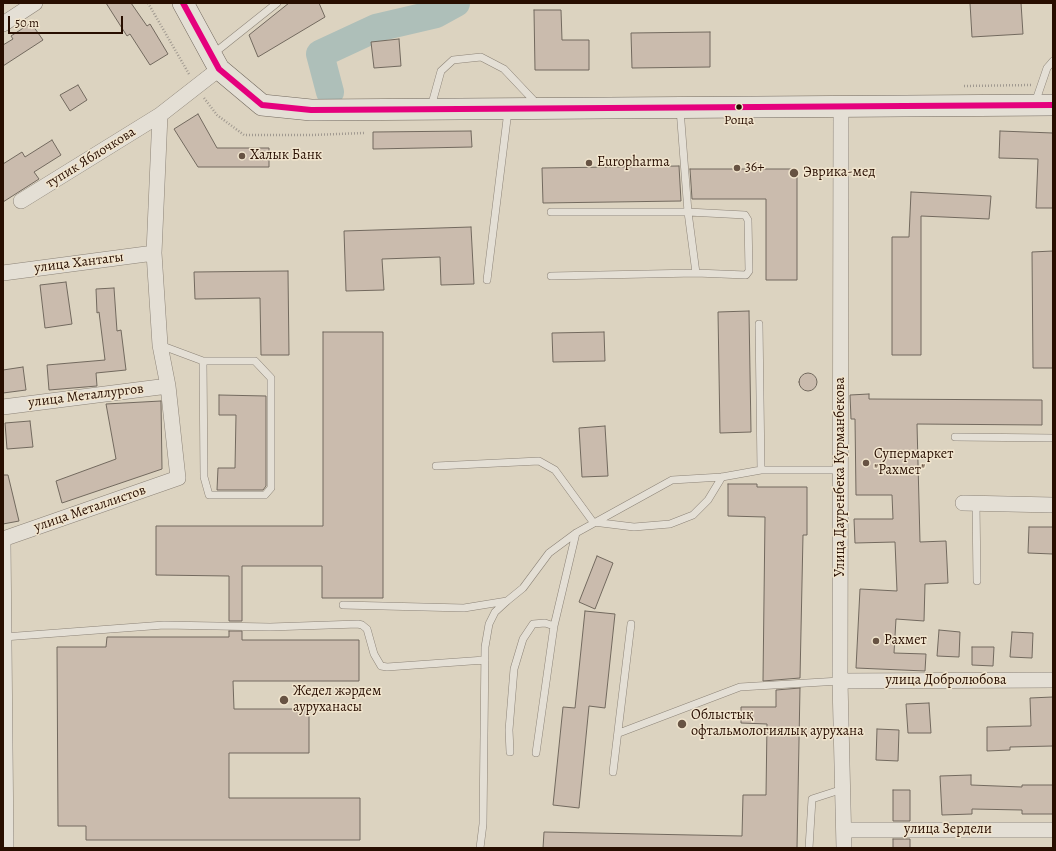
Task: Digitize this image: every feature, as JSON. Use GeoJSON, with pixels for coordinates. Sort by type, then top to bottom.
{"type":"FeatureCollection","features":[{"type":"Feature","properties":{"kind":"main road"},"geometry":{"type":"LineString","coordinates":[[183,3],[216,62],[262,105],[311,110],[1044,105]]}},
{"type":"Feature","properties":{"kind":"street"},"geometry":{"type":"LineString","coordinates":[[3,24],[35,3]]}},
{"type":"Feature","properties":{"kind":"street","name":"тупик Яблочкова"},"geometry":{"type":"LineString","coordinates":[[21,201],[160,116],[216,62]]}},
{"type":"Feature","properties":{"kind":"street","name":"Улица Дауренбека Курманбекова"},"geometry":{"type":"LineString","coordinates":[[841,106],[840,682],[844,848]]}},
{"type":"Feature","properties":{"kind":"street"},"geometry":{"type":"LineString","coordinates":[[160,116],[154,253],[160,345],[168,386]]}},
{"type":"Feature","properties":{"kind":"street","name":"улица Хантагы"},"geometry":{"type":"LineString","coordinates":[[3,273],[154,253]]}},
{"type":"Feature","properties":{"kind":"street","name":"улица Металлургов"},"geometry":{"type":"LineString","coordinates":[[3,407],[168,386]]}},
{"type":"Feature","properties":{"kind":"street","name":"улица Металлистов"},"geometry":{"type":"LineString","coordinates":[[3,539],[178,478],[168,386]]}},
{"type":"Feature","properties":{"kind":"street"},"geometry":{"type":"LineString","coordinates":[[970,503],[1053,505]]}},
{"type":"Feature","properties":{"kind":"street"},"geometry":{"type":"LineString","coordinates":[[3,542],[6,848]]}},
{"type":"Feature","properties":{"kind":"street","name":"улица Добролюбова"},"geometry":{"type":"LineString","coordinates":[[840,682],[1053,680]]}},
{"type":"Feature","properties":{"kind":"street","name":"улица Зердели"},"geometry":{"type":"LineString","coordinates":[[844,830],[1053,830]]}},
{"type":"Feature","properties":{"kind":"lane"},"geometry":{"type":"LineString","coordinates":[[216,62],[277,3]]}},
{"type":"Feature","properties":{"kind":"lane"},"geometry":{"type":"LineString","coordinates":[[430,110],[441,71],[453,60],[482,56],[504,69],[541,108]]}},
{"type":"Feature","properties":{"kind":"lane"},"geometry":{"type":"LineString","coordinates":[[1044,105],[1041,85],[1047,68],[1053,61]]}},
{"type":"Feature","properties":{"kind":"lane"},"geometry":{"type":"LineString","coordinates":[[680,107],[688,212],[696,273]]}},
{"type":"Feature","properties":{"kind":"lane"},"geometry":{"type":"LineString","coordinates":[[487,280],[508,109]]}},
{"type":"Feature","properties":{"kind":"lane"},"geometry":{"type":"LineString","coordinates":[[551,212],[688,212],[745,215],[748,220],[749,271],[746,275],[696,273],[551,276]]}},
{"type":"Feature","properties":{"kind":"lane"},"geometry":{"type":"LineString","coordinates":[[759,324],[761,470]]}},
{"type":"Feature","properties":{"kind":"lane"},"geometry":{"type":"LineString","coordinates":[[160,345],[203,361],[254,362],[272,378],[271,488],[265,495],[209,495],[204,477],[203,361]]}},
{"type":"Feature","properties":{"kind":"lane"},"geometry":{"type":"LineString","coordinates":[[955,437],[1053,438]]}},
{"type":"Feature","properties":{"kind":"lane"},"geometry":{"type":"LineString","coordinates":[[436,466],[539,461],[555,470],[593,522],[634,527],[670,524],[693,515],[708,500],[722,477]]}},
{"type":"Feature","properties":{"kind":"lane"},"geometry":{"type":"LineString","coordinates":[[480,848],[483,824],[485,660],[489,624],[495,612],[524,588],[549,553],[593,522],[672,480],[722,477],[761,470],[841,470]]}},
{"type":"Feature","properties":{"kind":"lane"},"geometry":{"type":"LineString","coordinates":[[970,503],[977,581]]}},
{"type":"Feature","properties":{"kind":"lane"},"geometry":{"type":"LineString","coordinates":[[536,753],[554,626],[576,533]]}},
{"type":"Feature","properties":{"kind":"lane"},"geometry":{"type":"LineString","coordinates":[[343,605],[464,608],[507,601]]}},
{"type":"Feature","properties":{"kind":"lane"},"geometry":{"type":"LineString","coordinates":[[510,752],[509,730],[514,669],[523,638],[533,624],[545,623],[554,626]]}},
{"type":"Feature","properties":{"kind":"lane"},"geometry":{"type":"LineString","coordinates":[[4,637],[164,625],[270,626],[358,624],[362,625],[366,629],[374,654],[381,666],[387,667],[485,660]]}},
{"type":"Feature","properties":{"kind":"lane"},"geometry":{"type":"LineString","coordinates":[[613,772],[619,733],[631,624]]}},
{"type":"Feature","properties":{"kind":"lane"},"geometry":{"type":"LineString","coordinates":[[619,733],[740,687],[840,682]]}},
{"type":"Feature","properties":{"kind":"lane"},"geometry":{"type":"LineString","coordinates":[[809,848],[812,800],[843,789]]}},
{"type":"Feature","properties":{"kind":"path"},"geometry":{"type":"LineString","coordinates":[[962,86],[1041,85]]}},
{"type":"Feature","properties":{"kind":"path"},"geometry":{"type":"LineString","coordinates":[[312,135],[364,132]]}},
{"type":"Feature","properties":{"kind":"building"},"geometry":{"type":"Polygon","coordinates":[[[106,3],[131,3],[147,26],[150,24],[168,54],[150,65],[130,34],[127,36],[106,3]]]}},
{"type":"Feature","properties":{"kind":"building"},"geometry":{"type":"Polygon","coordinates":[[[289,3],[319,3],[325,17],[258,57],[249,35],[289,3]]]}},
{"type":"Feature","properties":{"kind":"building"},"geometry":{"type":"Polygon","coordinates":[[[970,3],[1021,3],[1023,34],[972,37],[970,3]]]}},
{"type":"Feature","properties":{"kind":"building"},"geometry":{"type":"Polygon","coordinates":[[[534,10],[561,10],[562,40],[589,40],[589,70],[535,70],[534,10]]]}},
{"type":"Feature","properties":{"kind":"building"},"geometry":{"type":"Polygon","coordinates":[[[31,23],[43,40],[3,66],[3,45],[13,39],[11,36],[31,23]]]}},
{"type":"Feature","properties":{"kind":"building"},"geometry":{"type":"Polygon","coordinates":[[[710,32],[710,67],[632,68],[631,33],[710,32]]]}},
{"type":"Feature","properties":{"kind":"building"},"geometry":{"type":"Polygon","coordinates":[[[399,39],[401,66],[374,68],[371,42],[399,39]]]}},
{"type":"Feature","properties":{"kind":"building"},"geometry":{"type":"Polygon","coordinates":[[[78,85],[87,100],[70,111],[60,95],[78,85]]]}},
{"type":"Feature","properties":{"kind":"building"},"geometry":{"type":"Polygon","coordinates":[[[198,114],[217,148],[269,148],[269,167],[198,167],[174,129],[198,114]]]}},
{"type":"Feature","properties":{"kind":"building"},"geometry":{"type":"Polygon","coordinates":[[[471,131],[472,147],[373,149],[373,132],[471,131]]]}},
{"type":"Feature","properties":{"kind":"building"},"geometry":{"type":"Polygon","coordinates":[[[1000,131],[1053,133],[1053,208],[1036,208],[1038,159],[999,158],[1000,131]]]}},
{"type":"Feature","properties":{"kind":"building"},"geometry":{"type":"Polygon","coordinates":[[[52,140],[61,155],[34,172],[39,179],[3,202],[3,164],[22,152],[25,157],[52,140]]]}},
{"type":"Feature","properties":{"kind":"building"},"geometry":{"type":"Polygon","coordinates":[[[679,166],[681,201],[543,203],[542,168],[679,166]]]}},
{"type":"Feature","properties":{"kind":"building"},"geometry":{"type":"Polygon","coordinates":[[[690,169],[797,169],[797,280],[766,280],[766,199],[692,199],[690,169]]]}},
{"type":"Feature","properties":{"kind":"building"},"geometry":{"type":"Polygon","coordinates":[[[911,192],[991,196],[989,219],[921,216],[921,355],[892,355],[892,237],[909,237],[911,192]]]}},
{"type":"Feature","properties":{"kind":"building"},"geometry":{"type":"Polygon","coordinates":[[[471,227],[474,284],[441,285],[440,257],[382,259],[384,290],[346,291],[344,231],[471,227]]]}},
{"type":"Feature","properties":{"kind":"building"},"geometry":{"type":"Polygon","coordinates":[[[1053,251],[1053,368],[1033,368],[1032,252],[1053,251]]]}},
{"type":"Feature","properties":{"kind":"building"},"geometry":{"type":"Polygon","coordinates":[[[288,271],[289,355],[261,355],[260,298],[195,299],[194,272],[288,271]]]}},
{"type":"Feature","properties":{"kind":"building"},"geometry":{"type":"Polygon","coordinates":[[[66,282],[72,324],[45,328],[40,285],[66,282]]]}},
{"type":"Feature","properties":{"kind":"building"},"geometry":{"type":"Polygon","coordinates":[[[114,288],[117,331],[121,330],[126,370],[96,373],[97,386],[49,390],[47,365],[105,360],[99,312],[97,313],[96,289],[114,288]]]}},
{"type":"Feature","properties":{"kind":"building"},"geometry":{"type":"Polygon","coordinates":[[[749,311],[751,432],[720,433],[718,312],[749,311]]]}},
{"type":"Feature","properties":{"kind":"building"},"geometry":{"type":"Polygon","coordinates":[[[323,332],[383,332],[383,598],[322,598],[322,566],[242,566],[242,621],[229,621],[229,576],[156,575],[156,526],[323,526],[323,332]]]}},
{"type":"Feature","properties":{"kind":"building"},"geometry":{"type":"Polygon","coordinates":[[[604,332],[605,361],[553,362],[552,333],[604,332]]]}},
{"type":"Feature","properties":{"kind":"building"},"geometry":{"type":"Polygon","coordinates":[[[23,367],[26,390],[3,393],[3,370],[23,367]]]}},
{"type":"Feature","properties":{"kind":"building"},"geometry":{"type":"Polygon","coordinates":[[[804,373],[812,373],[817,378],[815,389],[812,391],[804,391],[799,386],[799,378],[804,373]]]}},
{"type":"Feature","properties":{"kind":"building"},"geometry":{"type":"Polygon","coordinates":[[[869,394],[869,399],[1042,400],[1042,425],[917,424],[920,542],[946,541],[948,583],[925,584],[924,621],[896,619],[894,653],[926,654],[925,671],[856,668],[860,589],[897,591],[895,542],[855,543],[854,519],[893,519],[892,495],[856,495],[855,419],[851,419],[850,395],[869,394]]]}},
{"type":"Feature","properties":{"kind":"building"},"geometry":{"type":"Polygon","coordinates":[[[219,395],[266,396],[266,486],[263,490],[217,490],[218,468],[235,468],[236,415],[219,415],[219,395]]]}},
{"type":"Feature","properties":{"kind":"building"},"geometry":{"type":"Polygon","coordinates":[[[161,401],[162,469],[62,503],[56,481],[116,459],[106,404],[161,401]]]}},
{"type":"Feature","properties":{"kind":"building"},"geometry":{"type":"Polygon","coordinates":[[[30,421],[33,447],[7,449],[5,423],[30,421]]]}},
{"type":"Feature","properties":{"kind":"building"},"geometry":{"type":"Polygon","coordinates":[[[605,426],[608,476],[582,477],[579,428],[605,426]]]}},
{"type":"Feature","properties":{"kind":"building"},"geometry":{"type":"Polygon","coordinates":[[[3,475],[8,475],[19,521],[3,524],[3,475]]]}},
{"type":"Feature","properties":{"kind":"building"},"geometry":{"type":"Polygon","coordinates":[[[728,484],[757,484],[757,487],[807,487],[807,535],[803,535],[800,678],[763,681],[765,517],[728,516],[728,484]]]}},
{"type":"Feature","properties":{"kind":"building"},"geometry":{"type":"Polygon","coordinates":[[[1029,527],[1053,527],[1053,554],[1028,553],[1029,527]]]}},
{"type":"Feature","properties":{"kind":"building"},"geometry":{"type":"Polygon","coordinates":[[[597,556],[613,563],[595,609],[579,602],[597,556]]]}},
{"type":"Feature","properties":{"kind":"building"},"geometry":{"type":"Polygon","coordinates":[[[585,611],[615,614],[605,708],[589,706],[579,808],[553,805],[563,707],[575,708],[585,611]]]}},
{"type":"Feature","properties":{"kind":"building"},"geometry":{"type":"Polygon","coordinates":[[[939,630],[960,632],[959,657],[937,656],[939,630]]]}},
{"type":"Feature","properties":{"kind":"building"},"geometry":{"type":"Polygon","coordinates":[[[229,631],[242,631],[242,640],[359,640],[359,681],[233,681],[234,709],[309,709],[309,753],[229,753],[229,798],[360,798],[360,840],[86,840],[86,826],[58,826],[57,647],[106,647],[107,637],[229,637],[229,631]]]}},
{"type":"Feature","properties":{"kind":"building"},"geometry":{"type":"Polygon","coordinates":[[[1012,632],[1033,633],[1032,658],[1010,657],[1012,632]]]}},
{"type":"Feature","properties":{"kind":"building"},"geometry":{"type":"Polygon","coordinates":[[[972,647],[994,647],[993,666],[972,665],[972,647]]]}},
{"type":"Feature","properties":{"kind":"building"},"geometry":{"type":"Polygon","coordinates":[[[800,688],[797,848],[543,848],[544,832],[742,836],[743,795],[766,795],[767,724],[741,723],[741,707],[776,707],[776,690],[800,688]]]}},
{"type":"Feature","properties":{"kind":"building"},"geometry":{"type":"Polygon","coordinates":[[[1053,697],[1053,746],[1010,747],[1010,750],[987,751],[987,727],[1031,726],[1030,698],[1053,697]]]}},
{"type":"Feature","properties":{"kind":"building"},"geometry":{"type":"Polygon","coordinates":[[[929,703],[931,733],[908,733],[906,704],[929,703]]]}},
{"type":"Feature","properties":{"kind":"building"},"geometry":{"type":"Polygon","coordinates":[[[877,729],[899,730],[898,761],[876,760],[877,729]]]}},
{"type":"Feature","properties":{"kind":"building"},"geometry":{"type":"Polygon","coordinates":[[[971,775],[971,785],[1022,787],[1022,785],[1053,785],[1053,814],[1022,814],[1022,810],[972,809],[972,814],[942,815],[940,776],[971,775]]]}},
{"type":"Feature","properties":{"kind":"building"},"geometry":{"type":"Polygon","coordinates":[[[893,790],[910,790],[910,821],[893,821],[893,790]]]}},
{"type":"Feature","properties":{"kind":"building"},"geometry":{"type":"Polygon","coordinates":[[[893,839],[910,839],[910,848],[893,848],[893,839]]]}},
{"type":"Feature","properties":{"kind":"waterway"},"geometry":{"type":"LineString","coordinates":[[330,92],[320,54],[376,28],[436,14],[456,3]]}},
{"type":"Feature","properties":{"kind":"transit line"},"geometry":{"type":"LineString","coordinates":[[183,3],[219,69],[262,105],[311,110],[1053,105]]}},
{"type":"Feature","properties":{"kind":"place","name":"Роща"},"geometry":{"type":"Point","coordinates":[739,107]}},
{"type":"Feature","properties":{"kind":"place","name":"Халык Банк"},"geometry":{"type":"Point","coordinates":[242,156]}},
{"type":"Feature","properties":{"kind":"place","name":"Europharma"},"geometry":{"type":"Point","coordinates":[589,163]}},
{"type":"Feature","properties":{"kind":"place","name":"36+"},"geometry":{"type":"Point","coordinates":[737,168]}},
{"type":"Feature","properties":{"kind":"place","name":"Эврика-мед"},"geometry":{"type":"Point","coordinates":[794,173]}},
{"type":"Feature","properties":{"kind":"place","name":"Супермаркет \"Рахмет\""},"geometry":{"type":"Point","coordinates":[866,463]}},
{"type":"Feature","properties":{"kind":"place","name":"Рахмет"},"geometry":{"type":"Point","coordinates":[876,641]}},
{"type":"Feature","properties":{"kind":"place","name":"Жедел жәрдем ауруханасы"},"geometry":{"type":"Point","coordinates":[284,700]}},
{"type":"Feature","properties":{"kind":"place","name":"Облыстық офтальмологиялық аурухана"},"geometry":{"type":"Point","coordinates":[682,724]}}]}
